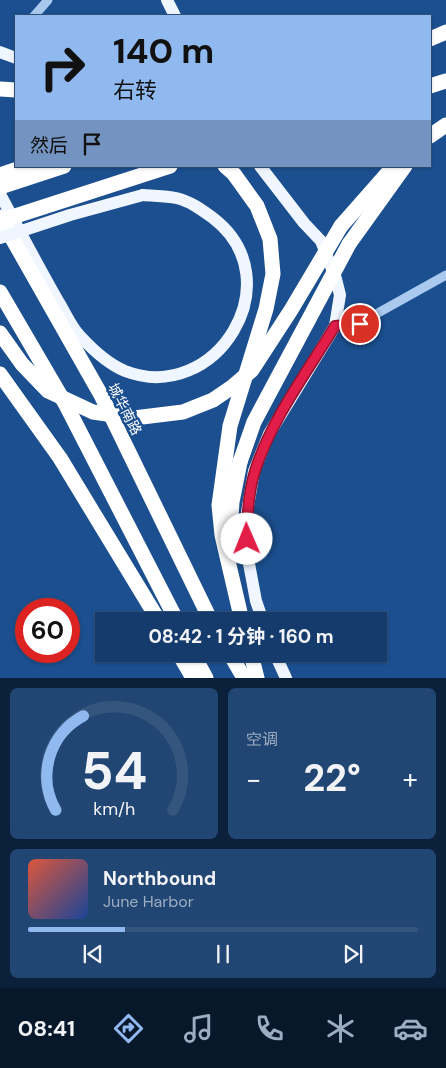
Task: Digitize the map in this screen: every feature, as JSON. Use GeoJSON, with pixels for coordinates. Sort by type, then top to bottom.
{"type":"FeatureCollection","features":[{"type":"Feature","properties":{"kind":"highway"},"geometry":{"type":"LineString","coordinates":[[431,28],[446,23]]}},
{"type":"Feature","properties":{"kind":"highway"},"geometry":{"type":"LineString","coordinates":[[431,39],[446,32]]}},
{"type":"Feature","properties":{"kind":"highway"},"geometry":{"type":"LineString","coordinates":[[431,86],[446,81]]}},
{"type":"Feature","properties":{"kind":"highway"},"geometry":{"type":"LineString","coordinates":[[0,89],[15,90]]}},
{"type":"Feature","properties":{"kind":"highway"},"geometry":{"type":"LineString","coordinates":[[0,175],[23,167]]}},
{"type":"Feature","properties":{"kind":"highway"},"geometry":{"type":"LineString","coordinates":[[0,187],[61,167]]}},
{"type":"Feature","properties":{"kind":"highway"},"geometry":{"type":"LineString","coordinates":[[0,221],[167,167]]}},
{"type":"Feature","properties":{"kind":"highway"},"geometry":{"type":"LineString","coordinates":[[226,167],[234,174],[257,206],[270,239],[273,274],[266,309],[230,426],[219,505],[222,535],[239,612]]}},
{"type":"Feature","properties":{"kind":"highway"},"geometry":{"type":"LineString","coordinates":[[0,332],[22,364],[48,391],[93,412],[134,418],[183,412],[213,400],[252,370],[291,310],[341,226],[392,167]]}},
{"type":"Feature","properties":{"kind":"highway"},"geometry":{"type":"LineString","coordinates":[[235,597],[230,530],[232,502],[240,462],[254,422],[349,244],[404,167]]}},
{"type":"Feature","properties":{"kind":"highway","name":"城华南路"},"geometry":{"type":"LineString","coordinates":[[0,217],[101,395],[207,612]]}},
{"type":"Feature","properties":{"kind":"highway"},"geometry":{"type":"LineString","coordinates":[[0,292],[66,405],[172,612]]}},
{"type":"Feature","properties":{"kind":"highway"},"geometry":{"type":"LineString","coordinates":[[0,374],[60,458],[154,612]]}},
{"type":"Feature","properties":{"kind":"highway"},"geometry":{"type":"LineString","coordinates":[[183,662],[193,678]]}},
{"type":"Feature","properties":{"kind":"highway"},"geometry":{"type":"LineString","coordinates":[[197,662],[206,678]]}},
{"type":"Feature","properties":{"kind":"highway"},"geometry":{"type":"LineString","coordinates":[[235,662],[244,678]]}},
{"type":"Feature","properties":{"kind":"highway"},"geometry":{"type":"LineString","coordinates":[[253,662],[258,678]]}},
{"type":"Feature","properties":{"kind":"main road"},"geometry":{"type":"LineString","coordinates":[[167,0],[175,15]]}},
{"type":"Feature","properties":{"kind":"main road"},"geometry":{"type":"LineString","coordinates":[[0,52],[15,58]]}},
{"type":"Feature","properties":{"kind":"main road"},"geometry":{"type":"LineString","coordinates":[[260,612],[247,553],[246,512],[254,471],[269,434],[335,326],[340,295],[336,279],[321,241],[261,167]]}},
{"type":"Feature","properties":{"kind":"main road"},"geometry":{"type":"LineString","coordinates":[[0,194],[78,335],[101,356],[124,370],[149,377],[176,376],[207,360],[230,339],[244,311],[247,276],[239,246],[222,225],[200,208],[177,198],[142,195],[70,215],[0,238]]}},
{"type":"Feature","properties":{"kind":"main road"},"geometry":{"type":"LineString","coordinates":[[279,662],[286,678]]}},
{"type":"Feature","properties":{"kind":"street"},"geometry":{"type":"LineString","coordinates":[[35,15],[48,0]]}},
{"type":"Feature","properties":{"kind":"street"},"geometry":{"type":"LineString","coordinates":[[335,326],[360,324],[446,275]]}},
{"type":"Feature","properties":{"kind":"route"},"geometry":{"type":"LineString","coordinates":[[247,539],[246,512],[254,471],[269,434],[335,326],[360,324]]}}]}
